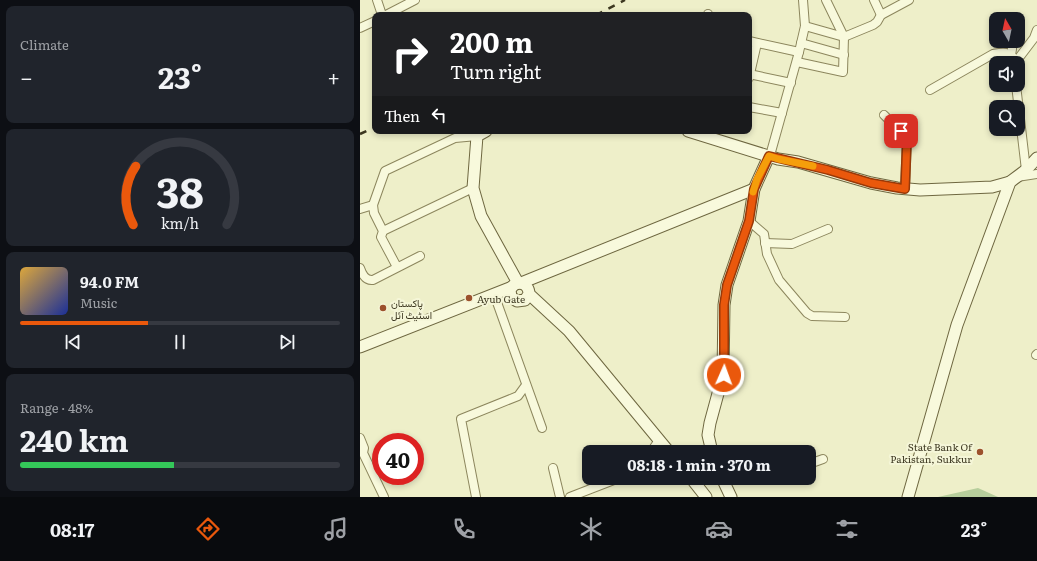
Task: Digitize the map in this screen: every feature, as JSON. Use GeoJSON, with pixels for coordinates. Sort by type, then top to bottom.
{"type":"FeatureCollection","features":[{"type":"Feature","properties":{"kind":"street"},"geometry":{"type":"LineString","coordinates":[[377,0],[381,12]]}},
{"type":"Feature","properties":{"kind":"street"},"geometry":{"type":"LineString","coordinates":[[392,12],[415,0]]}},
{"type":"Feature","properties":{"kind":"street"},"geometry":{"type":"LineString","coordinates":[[710,445],[708,435],[710,423],[724,375],[724,305],[727,285],[749,221],[754,189],[771,152],[797,62],[805,26],[803,0]]}},
{"type":"Feature","properties":{"kind":"street"},"geometry":{"type":"LineString","coordinates":[[797,62],[843,72],[844,37],[826,0]]}},
{"type":"Feature","properties":{"kind":"street"},"geometry":{"type":"LineString","coordinates":[[874,0],[882,15]]}},
{"type":"Feature","properties":{"kind":"street"},"geometry":{"type":"LineString","coordinates":[[805,26],[844,37],[873,25],[882,15],[909,0]]}},
{"type":"Feature","properties":{"kind":"street"},"geometry":{"type":"LineString","coordinates":[[360,28],[372,22]]}},
{"type":"Feature","properties":{"kind":"street"},"geometry":{"type":"LineString","coordinates":[[1019,56],[1034,43],[1037,30]]}},
{"type":"Feature","properties":{"kind":"street"},"geometry":{"type":"LineString","coordinates":[[753,42],[799,52]]}},
{"type":"Feature","properties":{"kind":"street"},"geometry":{"type":"LineString","coordinates":[[801,42],[844,55]]}},
{"type":"Feature","properties":{"kind":"street"},"geometry":{"type":"LineString","coordinates":[[990,56],[1004,52],[1009,56]]}},
{"type":"Feature","properties":{"kind":"street"},"geometry":{"type":"LineString","coordinates":[[930,90],[989,56]]}},
{"type":"Feature","properties":{"kind":"street"},"geometry":{"type":"LineString","coordinates":[[752,76],[790,83]]}},
{"type":"Feature","properties":{"kind":"street"},"geometry":{"type":"LineString","coordinates":[[908,497],[957,325],[1017,176],[1016,92]]}},
{"type":"Feature","properties":{"kind":"street"},"geometry":{"type":"LineString","coordinates":[[752,108],[782,113]]}},
{"type":"Feature","properties":{"kind":"street"},"geometry":{"type":"LineString","coordinates":[[884,114],[907,138],[905,189]]}},
{"type":"Feature","properties":{"kind":"street"},"geometry":{"type":"LineString","coordinates":[[397,267],[381,237],[383,231],[374,213],[373,205],[385,171],[455,138],[481,134],[473,188],[480,216],[517,284],[527,287],[529,294],[568,331],[663,445]]}},
{"type":"Feature","properties":{"kind":"street"},"geometry":{"type":"LineString","coordinates":[[698,134],[769,156],[828,170],[871,183],[905,189],[920,190],[992,187],[1017,176],[1037,174]]}},
{"type":"Feature","properties":{"kind":"street"},"geometry":{"type":"LineString","coordinates":[[1017,176],[1037,158]]}},
{"type":"Feature","properties":{"kind":"street"},"geometry":{"type":"LineString","coordinates":[[383,231],[473,188]]}},
{"type":"Feature","properties":{"kind":"street"},"geometry":{"type":"LineString","coordinates":[[360,347],[754,189]]}},
{"type":"Feature","properties":{"kind":"street"},"geometry":{"type":"LineString","coordinates":[[360,209],[373,205]]}},
{"type":"Feature","properties":{"kind":"street"},"geometry":{"type":"LineString","coordinates":[[749,221],[764,234],[767,254],[779,280],[807,313],[812,316],[845,317]]}},
{"type":"Feature","properties":{"kind":"street"},"geometry":{"type":"LineString","coordinates":[[765,243],[792,244],[828,229]]}},
{"type":"Feature","properties":{"kind":"street"},"geometry":{"type":"LineString","coordinates":[[360,268],[366,279],[369,281],[420,256]]}},
{"type":"Feature","properties":{"kind":"street"},"geometry":{"type":"LineString","coordinates":[[517,284],[510,294],[512,297],[517,301],[524,300],[529,294]]}},
{"type":"Feature","properties":{"kind":"street"},"geometry":{"type":"LineString","coordinates":[[494,294],[542,428]]}},
{"type":"Feature","properties":{"kind":"street"},"geometry":{"type":"LineString","coordinates":[[476,497],[461,419],[518,396],[526,385]]}},
{"type":"Feature","properties":{"kind":"street"},"geometry":{"type":"LineString","coordinates":[[360,438],[364,448],[363,453],[384,497]]}},
{"type":"Feature","properties":{"kind":"street"},"geometry":{"type":"LineString","coordinates":[[656,445],[659,440]]}},
{"type":"Feature","properties":{"kind":"street"},"geometry":{"type":"LineString","coordinates":[[816,462],[823,459]]}},
{"type":"Feature","properties":{"kind":"street"},"geometry":{"type":"LineString","coordinates":[[552,468],[560,497]]}},
{"type":"Feature","properties":{"kind":"street"},"geometry":{"type":"LineString","coordinates":[[570,497],[601,485]]}},
{"type":"Feature","properties":{"kind":"street"},"geometry":{"type":"LineString","coordinates":[[696,485],[706,497]]}},
{"type":"Feature","properties":{"kind":"street"},"geometry":{"type":"LineString","coordinates":[[725,485],[731,497]]}},
{"type":"Feature","properties":{"kind":"green space"},"geometry":{"type":"Polygon","coordinates":[[[978,488],[998,497],[938,497],[978,488]]]}},
{"type":"Feature","properties":{"kind":"railway"},"geometry":{"type":"LineString","coordinates":[[602,12],[625,0]]}},
{"type":"Feature","properties":{"kind":"railway"},"geometry":{"type":"LineString","coordinates":[[360,134],[372,128]]}},
{"type":"Feature","properties":{"kind":"slow traffic"},"geometry":{"type":"LineString","coordinates":[[753,192],[757,179],[769,156],[813,166]]}},
{"type":"Feature","properties":{"kind":"place","name":"Ayub Gate"},"geometry":{"type":"Point","coordinates":[469,298]}},
{"type":"Feature","properties":{"kind":"place","name":"پاکستان اسٹیٹ آئل"},"geometry":{"type":"Point","coordinates":[383,308]}},
{"type":"Feature","properties":{"kind":"place","name":"State Bank Of Pakistan, Sukkur"},"geometry":{"type":"Point","coordinates":[980,452]}},
{"type":"Feature","properties":{"kind":"route"},"geometry":{"type":"LineString","coordinates":[[724,375],[723,329],[727,285],[749,221],[757,179],[769,156],[798,162],[871,183],[905,189],[907,138],[901,131]]}}]}
